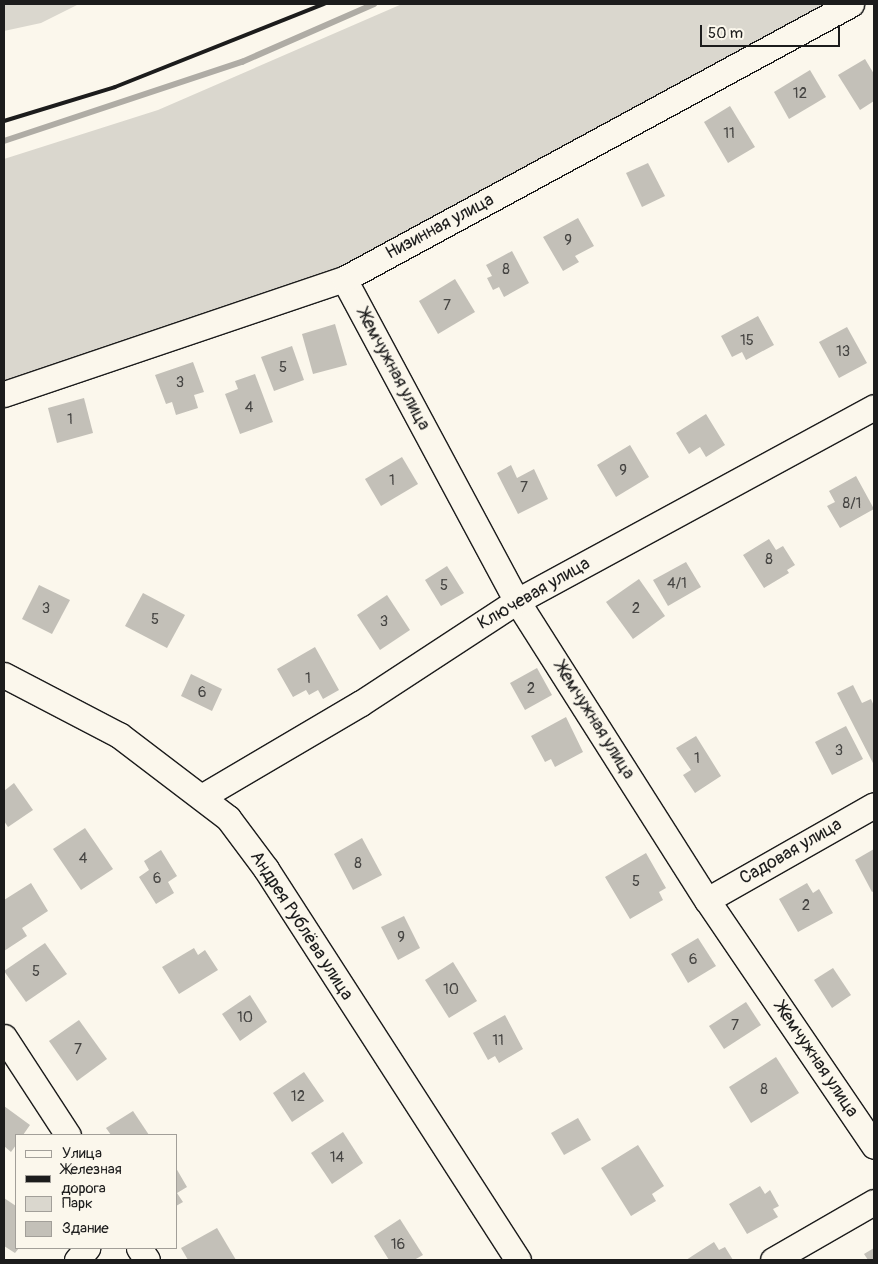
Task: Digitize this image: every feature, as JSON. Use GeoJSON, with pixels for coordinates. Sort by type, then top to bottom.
{"type":"FeatureCollection","features":[{"type":"Feature","properties":{"kind":"street","name":"Низинная улица"},"geometry":{"type":"LineString","coordinates":[[4,394],[344,279],[851,4]]}},
{"type":"Feature","properties":{"kind":"street","name":"Жемчужная улица"},"geometry":{"type":"LineString","coordinates":[[344,279],[517,601],[707,900],[874,1146]]}},
{"type":"Feature","properties":{"kind":"street","name":"Ключевая улица"},"geometry":{"type":"LineString","coordinates":[[203,796],[360,703],[517,601],[874,407]]}},
{"type":"Feature","properties":{"kind":"street","name":"Андрея Рублёва улица"},"geometry":{"type":"LineString","coordinates":[[4,675],[119,735],[203,796],[228,818],[266,869],[518,1260]]}},
{"type":"Feature","properties":{"kind":"street","name":"Садовая улица"},"geometry":{"type":"LineString","coordinates":[[707,900],[874,805]]}},
{"type":"Feature","properties":{"kind":"street"},"geometry":{"type":"LineString","coordinates":[[4,1037],[67,1134]]}},
{"type":"Feature","properties":{"kind":"street"},"geometry":{"type":"LineString","coordinates":[[773,1260],[874,1202]]}},
{"type":"Feature","properties":{"kind":"street"},"geometry":{"type":"LineString","coordinates":[[77,1260],[85,1249]]}},
{"type":"Feature","properties":{"kind":"street"},"geometry":{"type":"LineString","coordinates":[[140,1249],[147,1260]]}},
{"type":"Feature","properties":{"kind":"green space"},"geometry":{"type":"Polygon","coordinates":[[[4,4],[79,4],[41,23],[4,31],[4,4]]]}},
{"type":"Feature","properties":{"kind":"green space"},"geometry":{"type":"Polygon","coordinates":[[[402,4],[843,4],[382,252],[4,385],[4,159],[158,110],[402,4]]]}},
{"type":"Feature","properties":{"kind":"building"},"geometry":{"type":"Polygon","coordinates":[[[865,59],[874,74],[874,101],[860,110],[838,75],[865,59]]]}},
{"type":"Feature","properties":{"kind":"building"},"geometry":{"type":"Polygon","coordinates":[[[810,70],[826,97],[789,119],[774,92],[810,70]]]}},
{"type":"Feature","properties":{"kind":"building"},"geometry":{"type":"Polygon","coordinates":[[[730,106],[755,147],[728,163],[704,122],[730,106]]]}},
{"type":"Feature","properties":{"kind":"building"},"geometry":{"type":"Polygon","coordinates":[[[648,163],[665,196],[642,207],[626,173],[648,163]]]}},
{"type":"Feature","properties":{"kind":"building"},"geometry":{"type":"Polygon","coordinates":[[[578,218],[594,246],[575,256],[579,262],[563,271],[543,237],[578,218]]]}},
{"type":"Feature","properties":{"kind":"building"},"geometry":{"type":"Polygon","coordinates":[[[512,251],[529,283],[504,297],[499,287],[493,290],[487,278],[492,276],[486,265],[512,251]]]}},
{"type":"Feature","properties":{"kind":"building"},"geometry":{"type":"Polygon","coordinates":[[[455,279],[475,312],[438,334],[419,301],[455,279]]]}},
{"type":"Feature","properties":{"kind":"building"},"geometry":{"type":"Polygon","coordinates":[[[758,316],[774,345],[746,360],[742,352],[732,357],[721,336],[758,316]]]}},
{"type":"Feature","properties":{"kind":"building"},"geometry":{"type":"Polygon","coordinates":[[[335,324],[347,365],[313,374],[302,334],[335,324]]]}},
{"type":"Feature","properties":{"kind":"building"},"geometry":{"type":"Polygon","coordinates":[[[847,327],[867,363],[839,378],[819,342],[847,327]]]}},
{"type":"Feature","properties":{"kind":"building"},"geometry":{"type":"Polygon","coordinates":[[[292,346],[304,380],[274,391],[261,357],[292,346]]]}},
{"type":"Feature","properties":{"kind":"building"},"geometry":{"type":"Polygon","coordinates":[[[193,362],[204,392],[194,395],[198,408],[176,415],[172,402],[166,404],[155,375],[193,362]]]}},
{"type":"Feature","properties":{"kind":"building"},"geometry":{"type":"Polygon","coordinates":[[[255,374],[273,422],[240,434],[225,394],[238,389],[235,381],[255,374]]]}},
{"type":"Feature","properties":{"kind":"building"},"geometry":{"type":"Polygon","coordinates":[[[84,398],[93,433],[57,443],[48,408],[84,398]]]}},
{"type":"Feature","properties":{"kind":"building"},"geometry":{"type":"Polygon","coordinates":[[[706,414],[725,445],[706,457],[700,447],[689,454],[676,433],[706,414]]]}},
{"type":"Feature","properties":{"kind":"building"},"geometry":{"type":"Polygon","coordinates":[[[630,445],[649,477],[616,497],[597,465],[630,445]]]}},
{"type":"Feature","properties":{"kind":"building"},"geometry":{"type":"Polygon","coordinates":[[[402,457],[418,484],[381,506],[365,479],[402,457]]]}},
{"type":"Feature","properties":{"kind":"building"},"geometry":{"type":"Polygon","coordinates":[[[511,465],[517,478],[534,469],[548,499],[518,514],[497,473],[511,465]]]}},
{"type":"Feature","properties":{"kind":"building"},"geometry":{"type":"Polygon","coordinates":[[[856,476],[874,509],[840,528],[827,506],[835,502],[829,491],[856,476]]]}},
{"type":"Feature","properties":{"kind":"building"},"geometry":{"type":"Polygon","coordinates":[[[769,539],[776,550],[783,546],[795,565],[787,570],[789,573],[764,588],[743,555],[769,539]]]}},
{"type":"Feature","properties":{"kind":"building"},"geometry":{"type":"Polygon","coordinates":[[[686,562],[701,587],[668,606],[653,580],[686,562]]]}},
{"type":"Feature","properties":{"kind":"building"},"geometry":{"type":"Polygon","coordinates":[[[447,566],[464,593],[441,606],[425,580],[447,566]]]}},
{"type":"Feature","properties":{"kind":"building"},"geometry":{"type":"Polygon","coordinates":[[[639,579],[665,616],[633,639],[606,602],[639,579]]]}},
{"type":"Feature","properties":{"kind":"building"},"geometry":{"type":"Polygon","coordinates":[[[39,585],[70,600],[52,634],[22,619],[39,585]]]}},
{"type":"Feature","properties":{"kind":"building"},"geometry":{"type":"Polygon","coordinates":[[[143,593],[185,615],[167,648],[125,626],[143,593]]]}},
{"type":"Feature","properties":{"kind":"building"},"geometry":{"type":"Polygon","coordinates":[[[387,595],[410,630],[380,650],[357,615],[387,595]]]}},
{"type":"Feature","properties":{"kind":"building"},"geometry":{"type":"Polygon","coordinates":[[[315,647],[339,690],[323,699],[318,690],[309,695],[306,690],[293,697],[277,669],[315,647]]]}},
{"type":"Feature","properties":{"kind":"building"},"geometry":{"type":"Polygon","coordinates":[[[537,668],[552,695],[525,710],[510,683],[537,668]]]}},
{"type":"Feature","properties":{"kind":"building"},"geometry":{"type":"Polygon","coordinates":[[[191,674],[222,689],[212,711],[181,696],[191,674]]]}},
{"type":"Feature","properties":{"kind":"building"},"geometry":{"type":"Polygon","coordinates":[[[853,685],[862,703],[871,699],[874,706],[874,765],[837,693],[853,685]]]}},
{"type":"Feature","properties":{"kind":"building"},"geometry":{"type":"Polygon","coordinates":[[[566,717],[583,752],[555,767],[551,759],[545,762],[531,736],[566,717]]]}},
{"type":"Feature","properties":{"kind":"building"},"geometry":{"type":"Polygon","coordinates":[[[846,726],[863,759],[832,775],[815,742],[846,726]]]}},
{"type":"Feature","properties":{"kind":"building"},"geometry":{"type":"Polygon","coordinates":[[[696,736],[721,776],[695,793],[683,775],[691,770],[676,748],[696,736]]]}},
{"type":"Feature","properties":{"kind":"building"},"geometry":{"type":"Polygon","coordinates":[[[14,783],[33,810],[8,827],[4,821],[4,791],[14,783]]]}},
{"type":"Feature","properties":{"kind":"building"},"geometry":{"type":"Polygon","coordinates":[[[85,828],[113,869],[81,890],[53,849],[85,828]]]}},
{"type":"Feature","properties":{"kind":"building"},"geometry":{"type":"Polygon","coordinates":[[[362,838],[382,875],[353,890],[334,854],[362,838]]]}},
{"type":"Feature","properties":{"kind":"building"},"geometry":{"type":"Polygon","coordinates":[[[874,849],[874,891],[872,892],[855,860],[874,849]]]}},
{"type":"Feature","properties":{"kind":"building"},"geometry":{"type":"Polygon","coordinates":[[[161,850],[177,876],[168,882],[174,893],[156,904],[139,877],[149,870],[144,861],[161,850]]]}},
{"type":"Feature","properties":{"kind":"building"},"geometry":{"type":"Polygon","coordinates":[[[646,853],[666,888],[659,892],[663,900],[630,919],[605,877],[646,853]]]}},
{"type":"Feature","properties":{"kind":"building"},"geometry":{"type":"Polygon","coordinates":[[[31,883],[48,911],[22,928],[27,936],[4,951],[4,900],[31,883]]]}},
{"type":"Feature","properties":{"kind":"building"},"geometry":{"type":"Polygon","coordinates":[[[807,883],[813,893],[819,889],[833,913],[798,932],[779,899],[807,883]]]}},
{"type":"Feature","properties":{"kind":"building"},"geometry":{"type":"Polygon","coordinates":[[[404,916],[420,948],[398,960],[381,927],[404,916]]]}},
{"type":"Feature","properties":{"kind":"building"},"geometry":{"type":"Polygon","coordinates":[[[698,938],[716,966],[688,983],[671,954],[698,938]]]}},
{"type":"Feature","properties":{"kind":"building"},"geometry":{"type":"Polygon","coordinates":[[[45,943],[67,974],[26,1002],[4,971],[45,943]]]}},
{"type":"Feature","properties":{"kind":"building"},"geometry":{"type":"Polygon","coordinates":[[[194,948],[198,955],[205,950],[218,970],[179,994],[162,967],[194,948]]]}},
{"type":"Feature","properties":{"kind":"building"},"geometry":{"type":"Polygon","coordinates":[[[453,962],[477,1001],[449,1018],[425,980],[453,962]]]}},
{"type":"Feature","properties":{"kind":"building"},"geometry":{"type":"Polygon","coordinates":[[[833,968],[851,995],[832,1008],[814,980],[833,968]]]}},
{"type":"Feature","properties":{"kind":"building"},"geometry":{"type":"Polygon","coordinates":[[[250,995],[267,1022],[240,1041],[222,1014],[250,995]]]}},
{"type":"Feature","properties":{"kind":"building"},"geometry":{"type":"Polygon","coordinates":[[[746,1002],[761,1025],[724,1049],[709,1026],[746,1002]]]}},
{"type":"Feature","properties":{"kind":"building"},"geometry":{"type":"Polygon","coordinates":[[[505,1015],[523,1049],[499,1063],[495,1056],[488,1060],[473,1033],[505,1015]]]}},
{"type":"Feature","properties":{"kind":"building"},"geometry":{"type":"Polygon","coordinates":[[[79,1020],[107,1059],[77,1081],[49,1041],[79,1020]]]}},
{"type":"Feature","properties":{"kind":"building"},"geometry":{"type":"Polygon","coordinates":[[[776,1057],[799,1093],[751,1123],[729,1087],[776,1057]]]}},
{"type":"Feature","properties":{"kind":"building"},"geometry":{"type":"Polygon","coordinates":[[[304,1072],[324,1101],[292,1122],[273,1093],[304,1072]]]}},
{"type":"Feature","properties":{"kind":"building"},"geometry":{"type":"Polygon","coordinates":[[[4,1106],[30,1125],[24,1134],[15,1134],[15,1146],[11,1152],[4,1146],[4,1106]]]}},
{"type":"Feature","properties":{"kind":"building"},"geometry":{"type":"Polygon","coordinates":[[[133,1111],[148,1134],[110,1134],[106,1128],[133,1111]]]}},
{"type":"Feature","properties":{"kind":"building"},"geometry":{"type":"Polygon","coordinates":[[[578,1118],[591,1140],[564,1155],[551,1133],[578,1118]]]}},
{"type":"Feature","properties":{"kind":"building"},"geometry":{"type":"Polygon","coordinates":[[[343,1132],[363,1163],[332,1184],[311,1153],[343,1132]]]}},
{"type":"Feature","properties":{"kind":"building"},"geometry":{"type":"Polygon","coordinates":[[[638,1145],[664,1186],[652,1194],[656,1201],[631,1216],[601,1168],[638,1145]]]}},
{"type":"Feature","properties":{"kind":"building"},"geometry":{"type":"Polygon","coordinates":[[[178,1171],[187,1187],[178,1192],[178,1171]]]}},
{"type":"Feature","properties":{"kind":"building"},"geometry":{"type":"Polygon","coordinates":[[[760,1186],[765,1194],[770,1190],[779,1206],[773,1209],[778,1217],[747,1234],[729,1204],[760,1186]]]}},
{"type":"Feature","properties":{"kind":"building"},"geometry":{"type":"Polygon","coordinates":[[[178,1194],[183,1202],[178,1205],[178,1194]]]}},
{"type":"Feature","properties":{"kind":"building"},"geometry":{"type":"Polygon","coordinates":[[[4,1198],[15,1205],[15,1249],[18,1249],[15,1253],[4,1246],[4,1198]]]}},
{"type":"Feature","properties":{"kind":"building"},"geometry":{"type":"Polygon","coordinates":[[[400,1219],[423,1255],[414,1260],[389,1260],[374,1236],[400,1219]]]}},
{"type":"Feature","properties":{"kind":"building"},"geometry":{"type":"Polygon","coordinates":[[[217,1228],[236,1260],[188,1260],[181,1248],[217,1228]]]}},
{"type":"Feature","properties":{"kind":"building"},"geometry":{"type":"Polygon","coordinates":[[[714,1242],[719,1250],[725,1247],[733,1260],[686,1260],[714,1242]]]}},
{"type":"Feature","properties":{"kind":"building"},"geometry":{"type":"Polygon","coordinates":[[[874,1248],[874,1260],[868,1260],[864,1254],[874,1248]]]}},
{"type":"Feature","properties":{"kind":"waterway"},"geometry":{"type":"LineString","coordinates":[[4,141],[242,62],[374,4]]}},
{"type":"Feature","properties":{"kind":"railway"},"geometry":{"type":"LineString","coordinates":[[4,121],[115,87],[324,4]]}}]}
